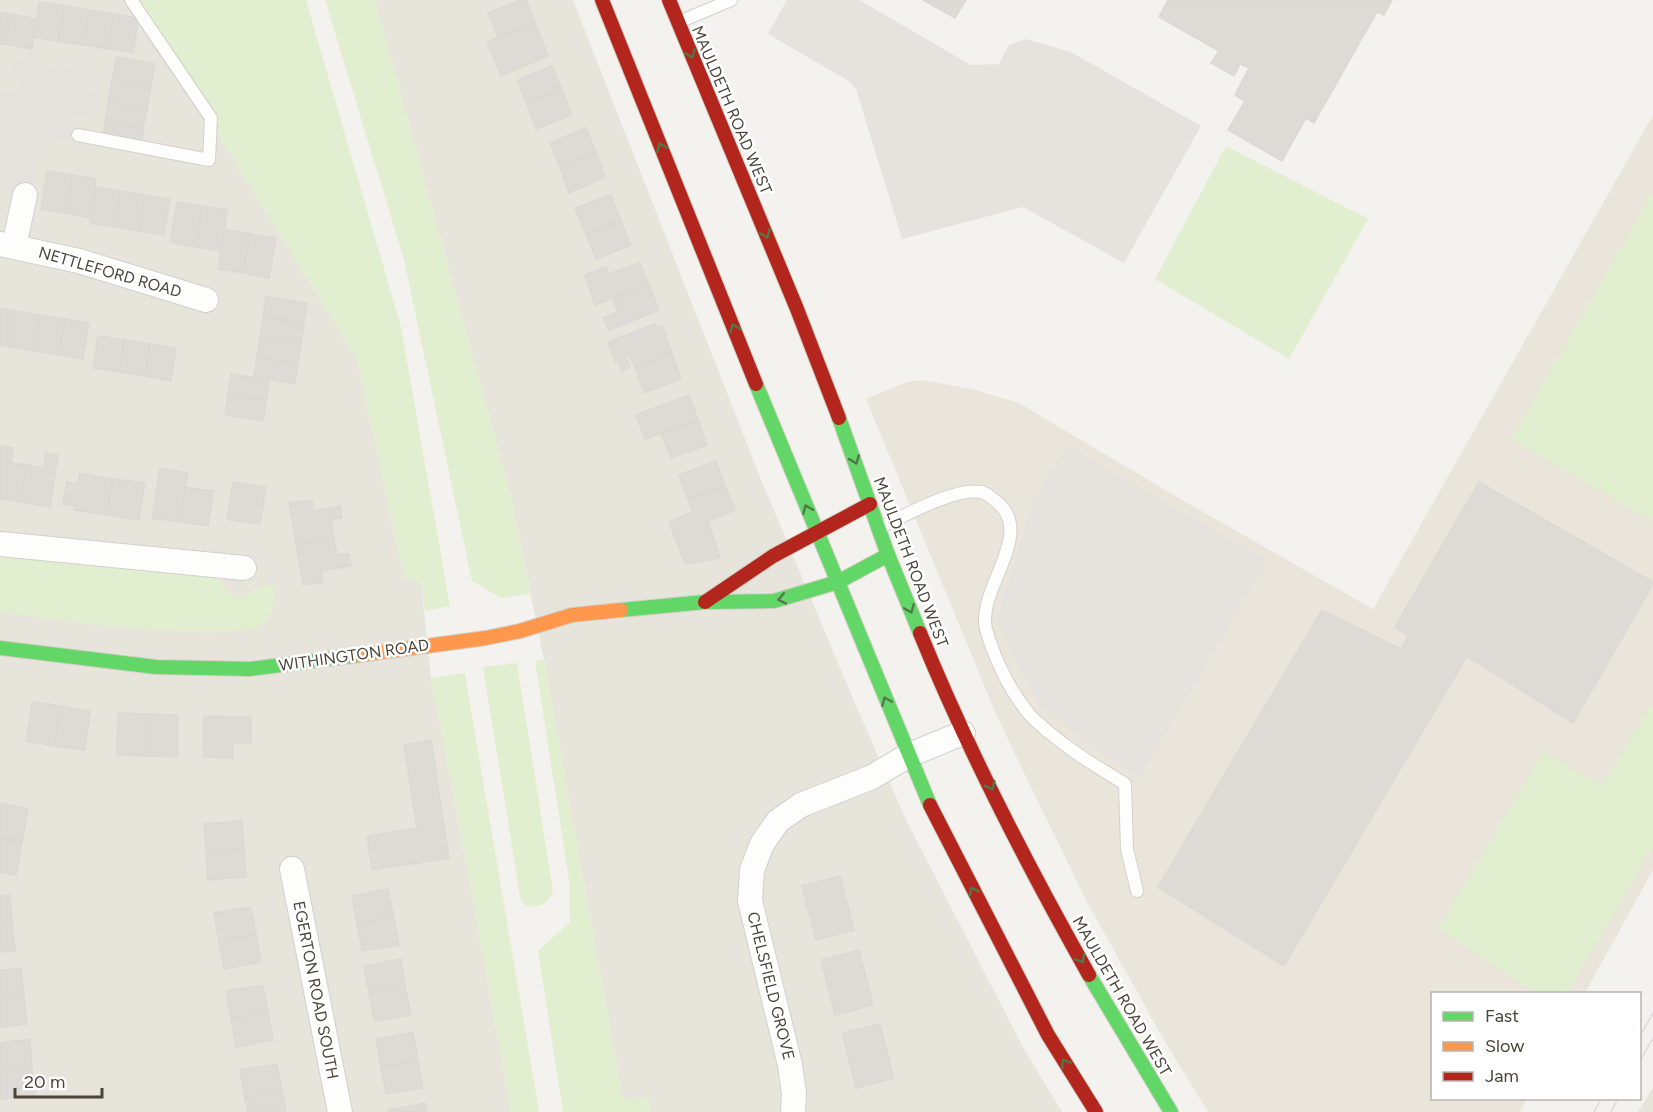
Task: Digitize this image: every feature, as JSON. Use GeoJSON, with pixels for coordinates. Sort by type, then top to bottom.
{"type":"FeatureCollection","features":[{"type":"Feature","properties":{"kind":"street"},"geometry":{"type":"LineString","coordinates":[[602,0],[817,534],[940,828],[1048,1035],[1096,1112]]}},
{"type":"Feature","properties":{"kind":"street","name":"MAULDETH ROAD WEST"},"geometry":{"type":"LineString","coordinates":[[669,0],[797,309],[888,555],[946,698],[1048,902],[1171,1112]]}},
{"type":"Feature","properties":{"kind":"street","name":"NETTLEFORD ROAD"},"geometry":{"type":"LineString","coordinates":[[25,195],[7,245],[79,261],[206,300]]}},
{"type":"Feature","properties":{"kind":"street","name":"WITHINGTON ROAD"},"geometry":{"type":"LineString","coordinates":[[705,602],[773,556],[870,504]]}},
{"type":"Feature","properties":{"kind":"street"},"geometry":{"type":"LineString","coordinates":[[0,544],[244,568]]}},
{"type":"Feature","properties":{"kind":"street","name":"WITHINGTON ROAD"},"geometry":{"type":"LineString","coordinates":[[0,648],[156,667],[250,669],[486,638],[520,631],[572,615],[705,602],[774,601],[838,582],[888,555]]}},
{"type":"Feature","properties":{"kind":"street","name":"CHELSFIELD GROVE"},"geometry":{"type":"LineString","coordinates":[[793,1112],[794,1093],[790,1065],[750,901],[752,870],[762,844],[778,820],[801,805],[872,777],[909,755],[963,733]]}},
{"type":"Feature","properties":{"kind":"street","name":"EGERTON ROAD SOUTH"},"geometry":{"type":"LineString","coordinates":[[292,869],[340,1112]]}},
{"type":"Feature","properties":{"kind":"lane"},"geometry":{"type":"LineString","coordinates":[[78,135],[209,160],[211,118],[131,0]]}},
{"type":"Feature","properties":{"kind":"lane"},"geometry":{"type":"LineString","coordinates":[[678,23],[730,0]]}},
{"type":"Feature","properties":{"kind":"lane"},"geometry":{"type":"LineString","coordinates":[[879,528],[955,494],[984,492],[1002,505],[1008,515],[1012,530],[988,603],[986,627],[999,664],[1030,716],[1073,753],[1125,784],[1127,849],[1137,891]]}},
{"type":"Feature","properties":{"kind":"shaded area"},"geometry":{"type":"Polygon","coordinates":[[[0,0],[135,0],[357,359],[404,578],[421,582],[431,678],[511,1112],[0,1112],[0,0]]]}},
{"type":"Feature","properties":{"kind":"shaded area"},"geometry":{"type":"Polygon","coordinates":[[[375,0],[573,0],[762,482],[907,822],[1024,1049],[1062,1112],[651,1112],[648,1098],[623,1100],[544,660],[510,493],[375,0]]]}},
{"type":"Feature","properties":{"kind":"shaded area"},"geometry":{"type":"Polygon","coordinates":[[[787,0],[859,0],[971,65],[999,64],[1009,45],[1025,39],[1071,52],[1201,126],[1124,263],[1023,207],[902,239],[856,89],[849,81],[768,34],[787,0]]]}},
{"type":"Feature","properties":{"kind":"shaded area"},"geometry":{"type":"Polygon","coordinates":[[[36,49],[49,69],[54,66],[59,74],[82,59],[92,75],[75,87],[99,93],[93,119],[70,114],[78,135],[41,146],[31,197],[0,191],[0,104],[2,91],[14,93],[20,85],[9,68],[36,49]]]}},
{"type":"Feature","properties":{"kind":"shaded area"},"geometry":{"type":"Polygon","coordinates":[[[1653,115],[1653,870],[1586,992],[1431,992],[1431,1100],[1526,1100],[1520,1112],[1208,1112],[1164,1040],[1087,902],[1023,771],[996,714],[866,399],[907,382],[922,380],[972,389],[1019,403],[1373,609],[1653,115]]]}},
{"type":"Feature","properties":{"kind":"shaded area"},"geometry":{"type":"Polygon","coordinates":[[[1066,445],[1268,560],[1139,779],[1042,710],[996,622],[1033,503],[1066,445]]]}},
{"type":"Feature","properties":{"kind":"shaded area"},"geometry":{"type":"Polygon","coordinates":[[[1653,1087],[1653,1112],[1638,1112],[1653,1087]]]}},
{"type":"Feature","properties":{"kind":"green space"},"geometry":{"type":"Polygon","coordinates":[[[135,0],[306,0],[401,327],[450,606],[425,611],[421,582],[404,578],[357,359],[135,0]]]}},
{"type":"Feature","properties":{"kind":"green space"},"geometry":{"type":"Polygon","coordinates":[[[325,0],[375,0],[510,493],[530,594],[501,598],[472,581],[404,260],[325,0]]]}},
{"type":"Feature","properties":{"kind":"green space"},"geometry":{"type":"Polygon","coordinates":[[[1226,146],[1368,219],[1289,359],[1155,279],[1226,146]]]}},
{"type":"Feature","properties":{"kind":"green space"},"geometry":{"type":"Polygon","coordinates":[[[1653,191],[1653,522],[1511,439],[1653,191]]]}},
{"type":"Feature","properties":{"kind":"green space"},"geometry":{"type":"Polygon","coordinates":[[[0,555],[217,577],[230,594],[236,595],[250,593],[268,583],[275,588],[273,604],[268,618],[261,625],[242,630],[213,632],[135,629],[0,612],[0,555]]]}},
{"type":"Feature","properties":{"kind":"green space"},"geometry":{"type":"Polygon","coordinates":[[[544,660],[623,1100],[648,1098],[651,1112],[563,1112],[538,951],[570,922],[569,880],[535,661],[544,660]]]}},
{"type":"Feature","properties":{"kind":"green space"},"geometry":{"type":"Polygon","coordinates":[[[517,663],[553,891],[546,902],[535,906],[526,906],[520,897],[483,667],[517,663]]]}},
{"type":"Feature","properties":{"kind":"green space"},"geometry":{"type":"Polygon","coordinates":[[[465,673],[539,1112],[511,1112],[431,678],[465,673]]]}},
{"type":"Feature","properties":{"kind":"green space"},"geometry":{"type":"Polygon","coordinates":[[[1653,702],[1653,847],[1568,992],[1534,992],[1438,928],[1543,752],[1602,785],[1653,702]]]}},
{"type":"Feature","properties":{"kind":"building"},"geometry":{"type":"Polygon","coordinates":[[[526,0],[535,23],[498,37],[488,13],[526,0]]]}},
{"type":"Feature","properties":{"kind":"building"},"geometry":{"type":"Polygon","coordinates":[[[923,0],[966,0],[955,18],[923,0]]]}},
{"type":"Feature","properties":{"kind":"building"},"geometry":{"type":"Polygon","coordinates":[[[1168,0],[1392,0],[1384,15],[1377,12],[1314,123],[1306,118],[1282,161],[1228,130],[1245,101],[1235,95],[1249,68],[1240,64],[1234,76],[1211,63],[1219,51],[1159,17],[1168,0]]]}},
{"type":"Feature","properties":{"kind":"building"},"geometry":{"type":"Polygon","coordinates":[[[39,2],[64,6],[58,41],[34,37],[39,2]]]}},
{"type":"Feature","properties":{"kind":"building"},"geometry":{"type":"Polygon","coordinates":[[[64,6],[89,10],[83,45],[58,41],[64,6]]]}},
{"type":"Feature","properties":{"kind":"building"},"geometry":{"type":"Polygon","coordinates":[[[89,10],[114,14],[108,49],[83,45],[89,10]]]}},
{"type":"Feature","properties":{"kind":"building"},"geometry":{"type":"Polygon","coordinates":[[[0,13],[11,14],[6,44],[0,44],[0,13]]]}},
{"type":"Feature","properties":{"kind":"building"},"geometry":{"type":"Polygon","coordinates":[[[11,14],[36,19],[32,49],[6,44],[11,14]]]}},
{"type":"Feature","properties":{"kind":"building"},"geometry":{"type":"Polygon","coordinates":[[[114,14],[139,18],[133,53],[108,49],[114,14]]]}},
{"type":"Feature","properties":{"kind":"building"},"geometry":{"type":"Polygon","coordinates":[[[535,23],[548,56],[501,76],[487,42],[535,23]]]}},
{"type":"Feature","properties":{"kind":"building"},"geometry":{"type":"Polygon","coordinates":[[[117,57],[155,64],[151,86],[112,79],[117,57]]]}},
{"type":"Feature","properties":{"kind":"building"},"geometry":{"type":"Polygon","coordinates":[[[552,66],[561,88],[526,102],[517,80],[552,66]]]}},
{"type":"Feature","properties":{"kind":"building"},"geometry":{"type":"Polygon","coordinates":[[[112,79],[151,86],[147,109],[108,102],[112,79]]]}},
{"type":"Feature","properties":{"kind":"building"},"geometry":{"type":"Polygon","coordinates":[[[561,88],[572,115],[536,129],[526,102],[561,88]]]}},
{"type":"Feature","properties":{"kind":"building"},"geometry":{"type":"Polygon","coordinates":[[[108,102],[147,109],[143,129],[105,122],[108,102]]]}},
{"type":"Feature","properties":{"kind":"building"},"geometry":{"type":"Polygon","coordinates":[[[105,122],[143,129],[141,145],[103,138],[105,122]]]}},
{"type":"Feature","properties":{"kind":"building"},"geometry":{"type":"Polygon","coordinates":[[[586,128],[596,152],[560,167],[550,143],[586,128]]]}},
{"type":"Feature","properties":{"kind":"building"},"geometry":{"type":"Polygon","coordinates":[[[596,152],[605,177],[569,193],[560,167],[596,152]]]}},
{"type":"Feature","properties":{"kind":"building"},"geometry":{"type":"Polygon","coordinates":[[[47,171],[72,175],[66,213],[41,209],[47,171]]]}},
{"type":"Feature","properties":{"kind":"building"},"geometry":{"type":"Polygon","coordinates":[[[72,175],[96,179],[91,218],[66,213],[72,175]]]}},
{"type":"Feature","properties":{"kind":"building"},"geometry":{"type":"Polygon","coordinates":[[[95,187],[120,191],[114,227],[90,223],[95,187]]]}},
{"type":"Feature","properties":{"kind":"building"},"geometry":{"type":"Polygon","coordinates":[[[120,191],[145,195],[139,231],[114,227],[120,191]]]}},
{"type":"Feature","properties":{"kind":"building"},"geometry":{"type":"Polygon","coordinates":[[[145,195],[170,199],[164,235],[139,231],[145,195]]]}},
{"type":"Feature","properties":{"kind":"building"},"geometry":{"type":"Polygon","coordinates":[[[611,195],[621,221],[586,234],[575,208],[611,195]]]}},
{"type":"Feature","properties":{"kind":"building"},"geometry":{"type":"Polygon","coordinates":[[[177,202],[202,206],[196,247],[170,242],[177,202]]]}},
{"type":"Feature","properties":{"kind":"building"},"geometry":{"type":"Polygon","coordinates":[[[202,206],[227,210],[221,251],[196,247],[202,206]]]}},
{"type":"Feature","properties":{"kind":"building"},"geometry":{"type":"Polygon","coordinates":[[[621,221],[631,245],[596,259],[586,234],[621,221]]]}},
{"type":"Feature","properties":{"kind":"building"},"geometry":{"type":"Polygon","coordinates":[[[224,229],[250,234],[243,273],[218,269],[224,229]]]}},
{"type":"Feature","properties":{"kind":"building"},"geometry":{"type":"Polygon","coordinates":[[[250,234],[276,238],[269,278],[243,273],[250,234]]]}},
{"type":"Feature","properties":{"kind":"building"},"geometry":{"type":"Polygon","coordinates":[[[640,263],[649,285],[595,305],[585,275],[606,267],[608,274],[640,263]]]}},
{"type":"Feature","properties":{"kind":"building"},"geometry":{"type":"Polygon","coordinates":[[[649,285],[659,310],[609,330],[603,318],[618,312],[613,299],[649,285]]]}},
{"type":"Feature","properties":{"kind":"building"},"geometry":{"type":"Polygon","coordinates":[[[266,296],[307,303],[304,323],[263,317],[266,296]]]}},
{"type":"Feature","properties":{"kind":"building"},"geometry":{"type":"Polygon","coordinates":[[[0,308],[15,311],[9,347],[0,345],[0,308]]]}},
{"type":"Feature","properties":{"kind":"building"},"geometry":{"type":"Polygon","coordinates":[[[15,311],[39,315],[34,351],[9,347],[15,311]]]}},
{"type":"Feature","properties":{"kind":"building"},"geometry":{"type":"Polygon","coordinates":[[[39,315],[65,319],[59,355],[34,351],[39,315]]]}},
{"type":"Feature","properties":{"kind":"building"},"geometry":{"type":"Polygon","coordinates":[[[263,317],[304,323],[301,343],[260,337],[263,317]]]}},
{"type":"Feature","properties":{"kind":"building"},"geometry":{"type":"Polygon","coordinates":[[[65,319],[89,323],[83,359],[59,355],[65,319]]]}},
{"type":"Feature","properties":{"kind":"building"},"geometry":{"type":"Polygon","coordinates":[[[655,324],[656,328],[662,326],[672,353],[635,367],[630,356],[626,357],[630,367],[622,371],[618,361],[615,362],[608,342],[655,324]]]}},
{"type":"Feature","properties":{"kind":"building"},"geometry":{"type":"Polygon","coordinates":[[[98,336],[124,340],[119,372],[93,368],[98,336]]]}},
{"type":"Feature","properties":{"kind":"building"},"geometry":{"type":"Polygon","coordinates":[[[260,337],[301,343],[298,364],[257,357],[260,337]]]}},
{"type":"Feature","properties":{"kind":"building"},"geometry":{"type":"Polygon","coordinates":[[[124,340],[150,344],[145,376],[119,372],[124,340]]]}},
{"type":"Feature","properties":{"kind":"building"},"geometry":{"type":"Polygon","coordinates":[[[150,344],[176,348],[171,381],[145,376],[150,344]]]}},
{"type":"Feature","properties":{"kind":"building"},"geometry":{"type":"Polygon","coordinates":[[[672,353],[681,379],[644,393],[635,367],[672,353]]]}},
{"type":"Feature","properties":{"kind":"building"},"geometry":{"type":"Polygon","coordinates":[[[257,357],[298,364],[295,384],[254,377],[257,357]]]}},
{"type":"Feature","properties":{"kind":"building"},"geometry":{"type":"Polygon","coordinates":[[[231,374],[269,380],[266,401],[228,395],[231,374]]]}},
{"type":"Feature","properties":{"kind":"building"},"geometry":{"type":"Polygon","coordinates":[[[228,395],[266,401],[263,421],[225,415],[228,395]]]}},
{"type":"Feature","properties":{"kind":"building"},"geometry":{"type":"Polygon","coordinates":[[[689,395],[698,420],[645,439],[636,415],[689,395]]]}},
{"type":"Feature","properties":{"kind":"building"},"geometry":{"type":"Polygon","coordinates":[[[698,420],[707,445],[671,458],[661,433],[698,420]]]}},
{"type":"Feature","properties":{"kind":"building"},"geometry":{"type":"Polygon","coordinates":[[[0,446],[13,448],[11,463],[27,465],[21,502],[0,499],[0,446]]]}},
{"type":"Feature","properties":{"kind":"building"},"geometry":{"type":"Polygon","coordinates":[[[46,453],[58,455],[50,507],[21,502],[27,465],[43,468],[46,453]]]}},
{"type":"Feature","properties":{"kind":"building"},"geometry":{"type":"Polygon","coordinates":[[[716,461],[725,486],[688,500],[679,475],[716,461]]]}},
{"type":"Feature","properties":{"kind":"building"},"geometry":{"type":"Polygon","coordinates":[[[160,468],[188,473],[180,522],[152,518],[160,468]]]}},
{"type":"Feature","properties":{"kind":"building"},"geometry":{"type":"Polygon","coordinates":[[[80,473],[113,479],[107,515],[74,510],[75,506],[63,504],[67,482],[78,484],[80,473]]]}},
{"type":"Feature","properties":{"kind":"building"},"geometry":{"type":"Polygon","coordinates":[[[113,479],[145,483],[139,520],[107,515],[113,479]]]}},
{"type":"Feature","properties":{"kind":"building"},"geometry":{"type":"Polygon","coordinates":[[[233,482],[266,487],[260,524],[227,519],[233,482]]]}},
{"type":"Feature","properties":{"kind":"building"},"geometry":{"type":"Polygon","coordinates":[[[1479,482],[1653,584],[1573,723],[1467,656],[1284,966],[1158,887],[1322,610],[1401,649],[1408,636],[1395,627],[1479,482]]]}},
{"type":"Feature","properties":{"kind":"building"},"geometry":{"type":"Polygon","coordinates":[[[725,486],[735,510],[708,521],[720,558],[685,564],[669,522],[692,512],[688,500],[725,486]]]}},
{"type":"Feature","properties":{"kind":"building"},"geometry":{"type":"Polygon","coordinates":[[[185,487],[213,491],[208,526],[180,522],[185,487]]]}},
{"type":"Feature","properties":{"kind":"building"},"geometry":{"type":"Polygon","coordinates":[[[312,500],[313,511],[340,506],[342,518],[331,519],[334,538],[296,544],[289,503],[312,500]]]}},
{"type":"Feature","properties":{"kind":"building"},"geometry":{"type":"Polygon","coordinates":[[[334,538],[337,555],[349,554],[351,566],[321,571],[323,582],[303,585],[296,544],[334,538]]]}},
{"type":"Feature","properties":{"kind":"building"},"geometry":{"type":"Polygon","coordinates":[[[32,702],[61,706],[55,746],[26,741],[32,702]]]}},
{"type":"Feature","properties":{"kind":"building"},"geometry":{"type":"Polygon","coordinates":[[[61,706],[90,711],[85,750],[55,746],[61,706]]]}},
{"type":"Feature","properties":{"kind":"building"},"geometry":{"type":"Polygon","coordinates":[[[118,713],[148,714],[147,756],[117,755],[118,713]]]}},
{"type":"Feature","properties":{"kind":"building"},"geometry":{"type":"Polygon","coordinates":[[[148,714],[178,715],[177,757],[147,756],[148,714]]]}},
{"type":"Feature","properties":{"kind":"building"},"geometry":{"type":"Polygon","coordinates":[[[204,716],[251,717],[251,743],[233,743],[233,758],[203,757],[204,716]]]}},
{"type":"Feature","properties":{"kind":"building"},"geometry":{"type":"Polygon","coordinates":[[[431,740],[449,858],[372,870],[367,836],[417,828],[404,745],[431,740]]]}},
{"type":"Feature","properties":{"kind":"building"},"geometry":{"type":"Polygon","coordinates":[[[0,803],[28,809],[22,842],[0,838],[0,803]]]}},
{"type":"Feature","properties":{"kind":"building"},"geometry":{"type":"Polygon","coordinates":[[[242,821],[244,849],[206,852],[204,824],[242,821]]]}},
{"type":"Feature","properties":{"kind":"building"},"geometry":{"type":"Polygon","coordinates":[[[0,838],[22,842],[16,875],[0,872],[0,838]]]}},
{"type":"Feature","properties":{"kind":"building"},"geometry":{"type":"Polygon","coordinates":[[[244,849],[246,877],[208,880],[206,852],[244,849]]]}},
{"type":"Feature","properties":{"kind":"building"},"geometry":{"type":"Polygon","coordinates":[[[840,876],[854,930],[816,940],[802,886],[840,876]]]}},
{"type":"Feature","properties":{"kind":"building"},"geometry":{"type":"Polygon","coordinates":[[[388,889],[394,917],[357,924],[352,896],[388,889]]]}},
{"type":"Feature","properties":{"kind":"building"},"geometry":{"type":"Polygon","coordinates":[[[10,895],[12,922],[0,924],[0,896],[10,895]]]}},
{"type":"Feature","properties":{"kind":"building"},"geometry":{"type":"Polygon","coordinates":[[[251,907],[256,934],[219,941],[214,913],[251,907]]]}},
{"type":"Feature","properties":{"kind":"building"},"geometry":{"type":"Polygon","coordinates":[[[394,917],[399,945],[362,951],[357,924],[394,917]]]}},
{"type":"Feature","properties":{"kind":"building"},"geometry":{"type":"Polygon","coordinates":[[[12,922],[15,951],[0,952],[0,924],[12,922]]]}},
{"type":"Feature","properties":{"kind":"building"},"geometry":{"type":"Polygon","coordinates":[[[256,934],[261,962],[224,969],[219,941],[256,934]]]}},
{"type":"Feature","properties":{"kind":"building"},"geometry":{"type":"Polygon","coordinates":[[[859,950],[873,1005],[835,1015],[821,960],[859,950]]]}},
{"type":"Feature","properties":{"kind":"building"},"geometry":{"type":"Polygon","coordinates":[[[401,959],[405,987],[369,993],[364,966],[401,959]]]}},
{"type":"Feature","properties":{"kind":"building"},"geometry":{"type":"Polygon","coordinates":[[[21,968],[24,996],[0,999],[0,970],[21,968]]]}},
{"type":"Feature","properties":{"kind":"building"},"geometry":{"type":"Polygon","coordinates":[[[263,985],[268,1012],[231,1019],[226,991],[263,985]]]}},
{"type":"Feature","properties":{"kind":"building"},"geometry":{"type":"Polygon","coordinates":[[[405,987],[411,1015],[374,1021],[369,993],[405,987]]]}},
{"type":"Feature","properties":{"kind":"building"},"geometry":{"type":"Polygon","coordinates":[[[24,996],[27,1024],[0,1027],[0,999],[24,996]]]}},
{"type":"Feature","properties":{"kind":"building"},"geometry":{"type":"Polygon","coordinates":[[[268,1012],[273,1040],[236,1047],[231,1019],[268,1012]]]}},
{"type":"Feature","properties":{"kind":"building"},"geometry":{"type":"Polygon","coordinates":[[[880,1024],[894,1078],[856,1088],[842,1033],[880,1024]]]}},
{"type":"Feature","properties":{"kind":"building"},"geometry":{"type":"Polygon","coordinates":[[[413,1032],[418,1060],[381,1067],[376,1039],[413,1032]]]}},
{"type":"Feature","properties":{"kind":"building"},"geometry":{"type":"Polygon","coordinates":[[[30,1039],[32,1067],[0,1071],[0,1043],[30,1039]]]}},
{"type":"Feature","properties":{"kind":"building"},"geometry":{"type":"Polygon","coordinates":[[[418,1060],[423,1088],[386,1094],[381,1067],[418,1060]]]}},
{"type":"Feature","properties":{"kind":"building"},"geometry":{"type":"Polygon","coordinates":[[[277,1064],[282,1091],[245,1098],[240,1070],[277,1064]]]}},
{"type":"Feature","properties":{"kind":"building"},"geometry":{"type":"Polygon","coordinates":[[[32,1067],[35,1095],[0,1099],[0,1071],[32,1067]]]}},
{"type":"Feature","properties":{"kind":"building"},"geometry":{"type":"Polygon","coordinates":[[[282,1091],[286,1112],[248,1112],[245,1098],[282,1091]]]}},
{"type":"Feature","properties":{"kind":"building"},"geometry":{"type":"Polygon","coordinates":[[[425,1103],[427,1112],[389,1112],[388,1110],[425,1103]]]}},
{"type":"Feature","properties":{"kind":"tram line"},"geometry":{"type":"LineString","coordinates":[[1641,1034],[1653,1013]]}},
{"type":"Feature","properties":{"kind":"tram line"},"geometry":{"type":"LineString","coordinates":[[1641,1059],[1653,1038]]}},
{"type":"Feature","properties":{"kind":"tram line"},"geometry":{"type":"LineString","coordinates":[[1594,1112],[1601,1100]]}},
{"type":"Feature","properties":{"kind":"tram line"},"geometry":{"type":"LineString","coordinates":[[1611,1112],[1617,1100]]}},
{"type":"Feature","properties":{"kind":"traffic: fast"},"geometry":{"type":"LineString","coordinates":[[756,384],[930,805]]}},
{"type":"Feature","properties":{"kind":"traffic: fast"},"geometry":{"type":"LineString","coordinates":[[839,418],[888,555],[920,633]]}},
{"type":"Feature","properties":{"kind":"traffic: fast"},"geometry":{"type":"LineString","coordinates":[[621,610],[705,602],[774,601],[838,582],[888,555]]}},
{"type":"Feature","properties":{"kind":"traffic: fast"},"geometry":{"type":"LineString","coordinates":[[0,648],[156,667],[250,669],[360,655]]}},
{"type":"Feature","properties":{"kind":"traffic: fast"},"geometry":{"type":"LineString","coordinates":[[1089,975],[1171,1112]]}},
{"type":"Feature","properties":{"kind":"traffic: slow"},"geometry":{"type":"LineString","coordinates":[[360,655],[486,638],[520,631],[572,615],[621,610]]}},
{"type":"Feature","properties":{"kind":"traffic: jam"},"geometry":{"type":"LineString","coordinates":[[602,0],[756,384]]}},
{"type":"Feature","properties":{"kind":"traffic: jam"},"geometry":{"type":"LineString","coordinates":[[669,0],[797,309],[839,418]]}},
{"type":"Feature","properties":{"kind":"traffic: jam"},"geometry":{"type":"LineString","coordinates":[[705,602],[773,556],[870,504]]}},
{"type":"Feature","properties":{"kind":"traffic: jam"},"geometry":{"type":"LineString","coordinates":[[920,633],[999,807],[1089,975]]}},
{"type":"Feature","properties":{"kind":"traffic: jam"},"geometry":{"type":"LineString","coordinates":[[930,805],[1048,1035],[1096,1112]]}}]}
